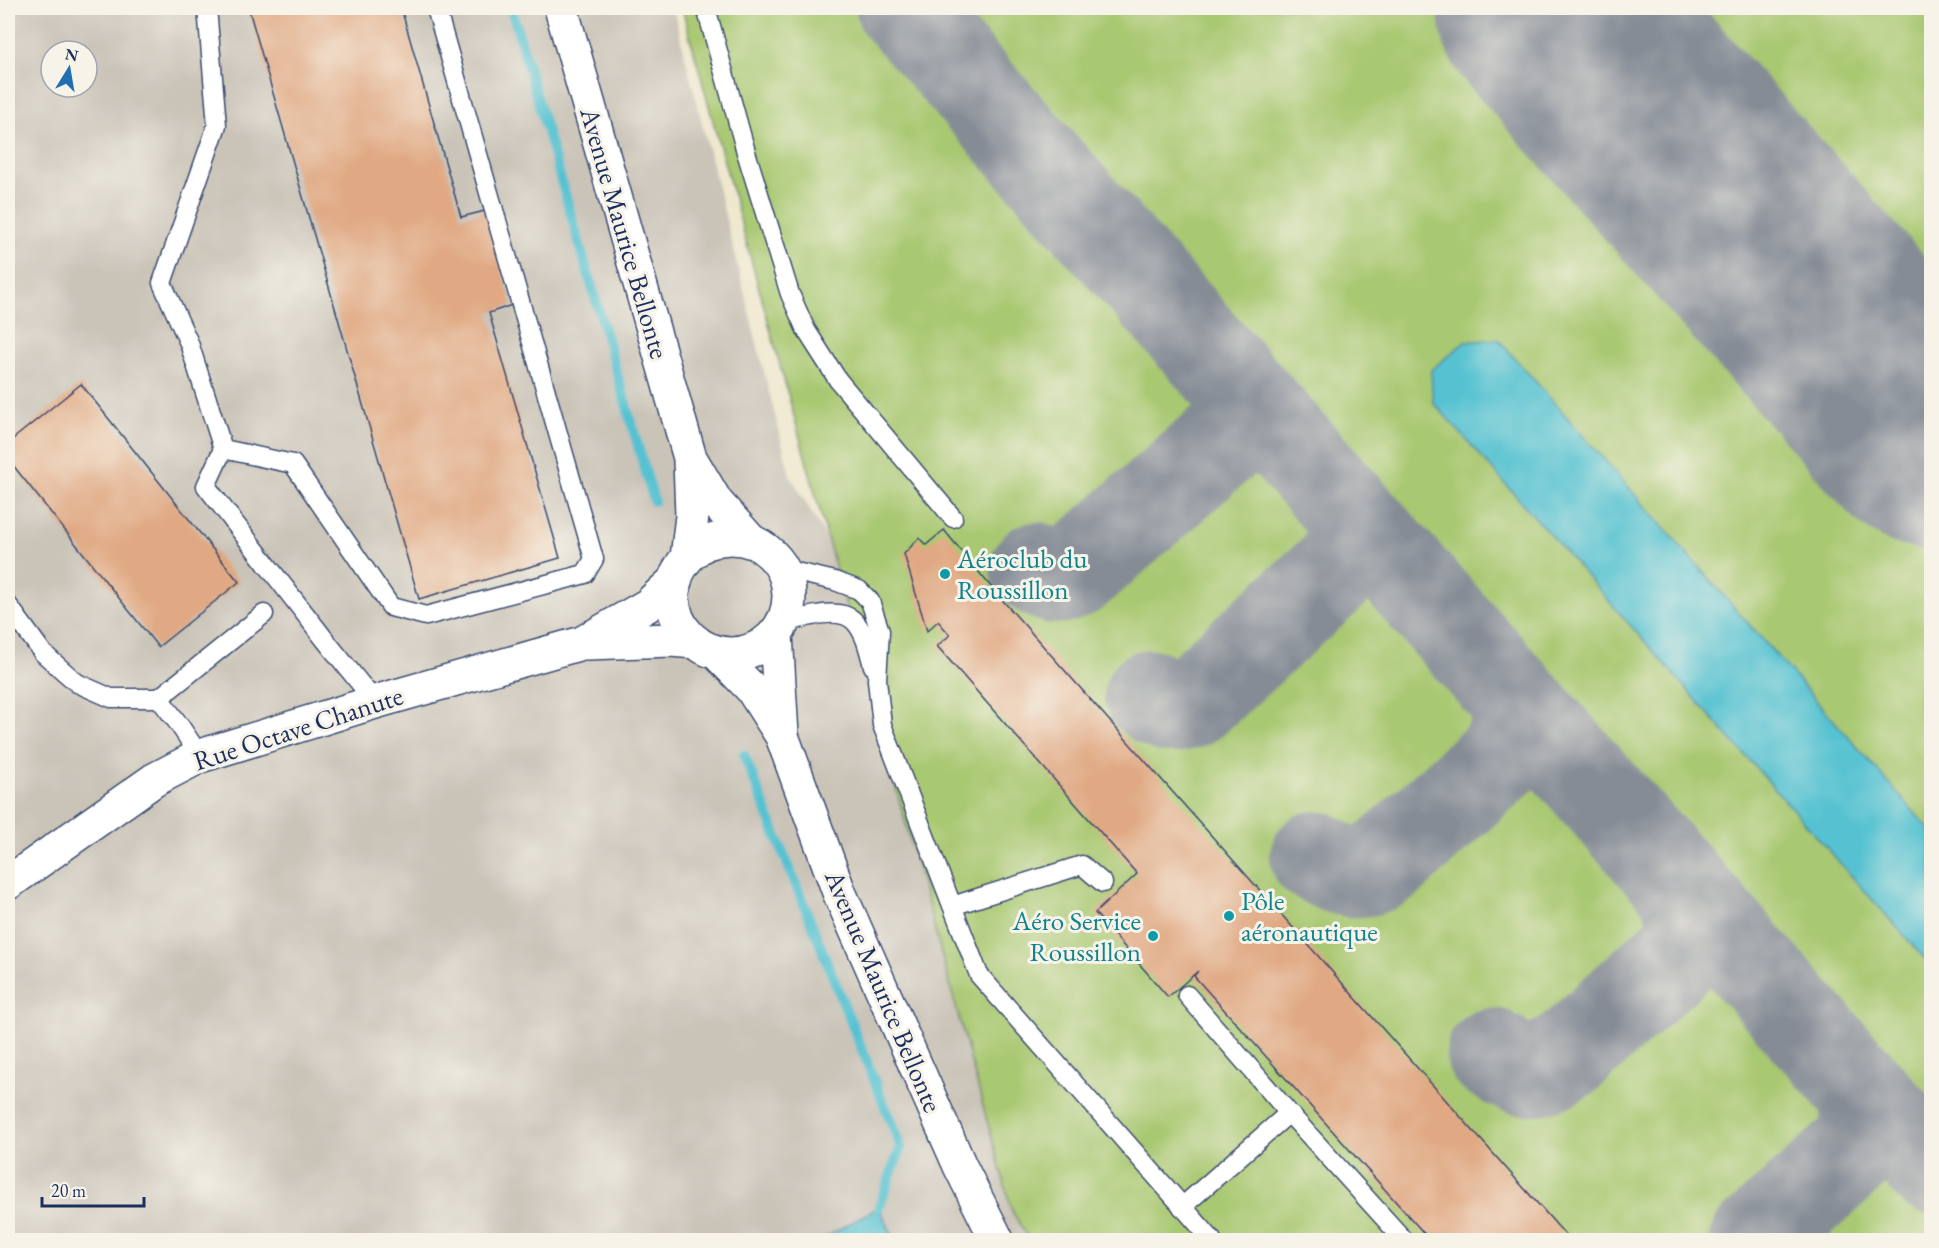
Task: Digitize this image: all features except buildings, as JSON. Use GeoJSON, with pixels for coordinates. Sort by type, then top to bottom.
{"type":"FeatureCollection","features":[{"type":"Feature","properties":{"kind":"street","name":"Avenue Maurice Bellonte"},"geometry":{"type":"LineString","coordinates":[[561,8],[690,458],[692,516],[681,569]]}},
{"type":"Feature","properties":{"kind":"street","name":"Avenue Maurice Bellonte"},"geometry":{"type":"LineString","coordinates":[[690,458],[716,502],[751,541]]}},
{"type":"Feature","properties":{"kind":"street"},"geometry":{"type":"LineString","coordinates":[[734,538],[751,541],[764,548],[783,569],[789,586],[789,606],[779,629],[763,645],[748,652],[732,654],[706,647],[684,630],[676,614],[673,597],[681,569],[700,547],[717,540],[734,538]]}},
{"type":"Feature","properties":{"kind":"street","name":"Rue Octave Chanute"},"geometry":{"type":"LineString","coordinates":[[582,644],[648,605],[681,569]]}},
{"type":"Feature","properties":{"kind":"street","name":"Avenue Maurice Bellonte"},"geometry":{"type":"LineString","coordinates":[[779,629],[782,736]]}},
{"type":"Feature","properties":{"kind":"street","name":"Rue Octave Chanute"},"geometry":{"type":"LineString","coordinates":[[8,883],[154,780],[200,756],[375,702],[582,644],[671,640],[706,647]]}},
{"type":"Feature","properties":{"kind":"street","name":"Avenue Maurice Bellonte"},"geometry":{"type":"LineString","coordinates":[[706,647],[752,689],[782,736],[839,892],[960,1166],[997,1240]]}},
{"type":"Feature","properties":{"kind":"lane"},"geometry":{"type":"LineString","coordinates":[[207,8],[217,125],[162,283],[189,343],[223,449],[206,486],[375,702]]}},
{"type":"Feature","properties":{"kind":"lane"},"geometry":{"type":"LineString","coordinates":[[223,449],[293,464],[391,607],[426,616],[585,574],[594,559],[436,8]]}},
{"type":"Feature","properties":{"kind":"lane"},"geometry":{"type":"LineString","coordinates":[[705,8],[749,163],[790,294],[806,330],[838,380],[953,518]]}},
{"type":"Feature","properties":{"kind":"lane"},"geometry":{"type":"LineString","coordinates":[[783,569],[835,580],[859,590],[870,601],[880,631],[877,680],[882,725],[979,975],[1212,1240]]}},
{"type":"Feature","properties":{"kind":"lane"},"geometry":{"type":"LineString","coordinates":[[8,605],[43,653],[77,683],[111,698],[159,698],[264,615]]}},
{"type":"Feature","properties":{"kind":"lane"},"geometry":{"type":"LineString","coordinates":[[779,629],[808,615],[835,613],[854,620],[864,637],[877,680]]}},
{"type":"Feature","properties":{"kind":"lane"},"geometry":{"type":"LineString","coordinates":[[159,698],[200,756]]}},
{"type":"Feature","properties":{"kind":"lane"},"geometry":{"type":"LineString","coordinates":[[952,906],[1082,865],[1103,883]]}},
{"type":"Feature","properties":{"kind":"lane"},"geometry":{"type":"LineString","coordinates":[[1187,995],[1289,1113],[1404,1240]]}},
{"type":"Feature","properties":{"kind":"lane"},"geometry":{"type":"LineString","coordinates":[[1182,1207],[1289,1113]]}},
{"type":"Feature","properties":{"kind":"shaded area"},"geometry":{"type":"Polygon","coordinates":[[[8,8],[673,8],[790,475],[1081,979],[1364,1240],[8,1240],[8,8]]]}},
{"type":"Feature","properties":{"kind":"green space"},"geometry":{"type":"Polygon","coordinates":[[[682,8],[877,8],[1223,407],[1328,521],[1931,1205],[1931,1240],[1029,1240],[1012,1211],[682,8]]]}},
{"type":"Feature","properties":{"kind":"green space"},"geometry":{"type":"Polygon","coordinates":[[[944,8],[1481,8],[1931,515],[1931,1130],[944,8]]]}},
{"type":"Feature","properties":{"kind":"green space"},"geometry":{"type":"Polygon","coordinates":[[[1620,8],[1931,8],[1931,359],[1620,8]]]}},
{"type":"Feature","properties":{"kind":"water"},"geometry":{"type":"Polygon","coordinates":[[[1498,339],[1931,831],[1931,966],[1433,402],[1431,370],[1465,342],[1498,339]]]}},
{"type":"Feature","properties":{"kind":"water"},"geometry":{"type":"Polygon","coordinates":[[[879,1207],[895,1240],[820,1240],[879,1207]]]}},
{"type":"Feature","properties":{"kind":"waterway"},"geometry":{"type":"LineString","coordinates":[[511,8],[654,501]]}},
{"type":"Feature","properties":{"kind":"waterway"},"geometry":{"type":"LineString","coordinates":[[744,755],[901,1147],[879,1207]]}},
{"type":"Feature","properties":{"kind":"taxiway"},"geometry":{"type":"LineString","coordinates":[[902,8],[1932,1168]]}},
{"type":"Feature","properties":{"kind":"taxiway"},"geometry":{"type":"LineString","coordinates":[[1036,568],[1055,578],[1075,572],[1240,426],[1246,416],[1247,396]]}},
{"type":"Feature","properties":{"kind":"taxiway"},"geometry":{"type":"LineString","coordinates":[[1150,695],[1160,704],[1170,707],[1192,701],[1338,568],[1343,561],[1350,540],[1348,510]]}},
{"type":"Feature","properties":{"kind":"taxiway"},"geometry":{"type":"LineString","coordinates":[[1316,857],[1350,871],[1367,870],[1386,862],[1503,755],[1512,740],[1516,726],[1516,711],[1512,694]]}},
{"type":"Feature","properties":{"kind":"taxiway"},"geometry":{"type":"LineString","coordinates":[[1492,1054],[1521,1069],[1538,1069],[1568,1055],[1682,950],[1692,928],[1690,906],[1685,890]]}},
{"type":"Feature","properties":{"kind":"taxiway"},"geometry":{"type":"LineString","coordinates":[[1756,1240],[1856,1150],[1866,1123],[1865,1093]]}},
{"type":"Feature","properties":{"kind":"runway"},"geometry":{"type":"LineString","coordinates":[[1552,8],[1932,436]]}},
{"type":"Feature","properties":{"kind":"place","name":"Aéroclub du Roussillon"},"geometry":{"type":"Point","coordinates":[945,574]}},
{"type":"Feature","properties":{"kind":"place","name":"Pôle aéronautique"},"geometry":{"type":"Point","coordinates":[1229,916]}},
{"type":"Feature","properties":{"kind":"place","name":"Aéro Service Roussillon"},"geometry":{"type":"Point","coordinates":[1153,936]}}]}
